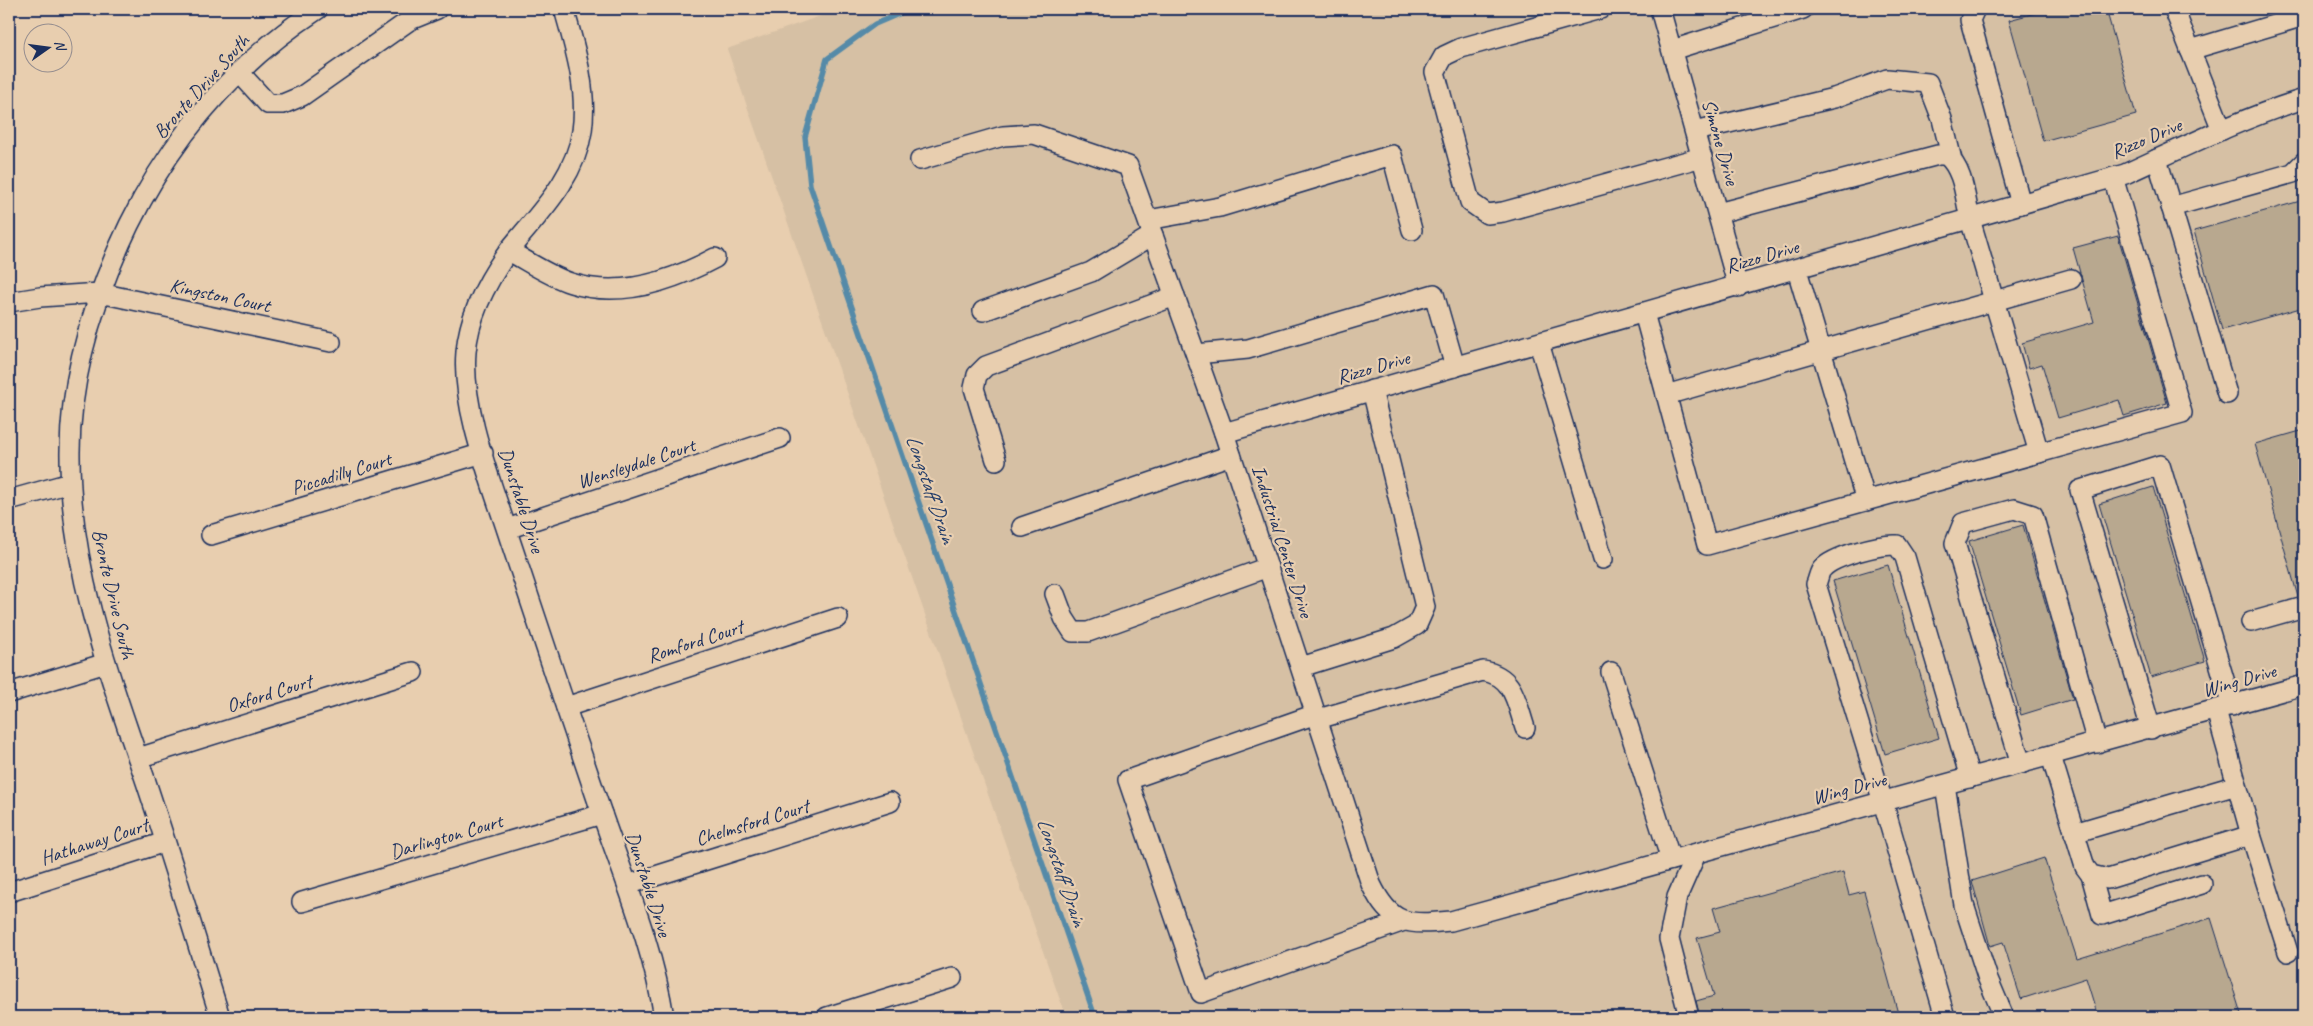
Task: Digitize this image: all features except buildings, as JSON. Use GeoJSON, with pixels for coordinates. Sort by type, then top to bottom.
{"type":"FeatureCollection","features":[{"type":"Feature","properties":{"kind":"street","name":"Bronte Drive South"},"geometry":{"type":"LineString","coordinates":[[220,1017],[166,842],[106,663],[84,581],[77,544],[70,483],[74,398],[100,293],[114,257],[157,172],[184,132],[238,72],[263,48],[318,9]]}},
{"type":"Feature","properties":{"kind":"street"},"geometry":{"type":"LineString","coordinates":[[238,72],[268,104],[283,104],[302,96],[407,14],[437,9]]}},
{"type":"Feature","properties":{"kind":"street","name":"Dunstable Drive"},"geometry":{"type":"LineString","coordinates":[[564,9],[579,68],[583,101],[582,132],[572,162],[559,188],[509,251],[490,280],[477,307],[470,329],[466,353],[469,402],[507,530],[602,814],[628,885],[652,965],[664,1017]]}},
{"type":"Feature","properties":{"kind":"street"},"geometry":{"type":"LineString","coordinates":[[1600,9],[1461,48],[1444,56],[1435,72],[1470,202],[1487,214],[1504,212],[1702,157]]}},
{"type":"Feature","properties":{"kind":"street","name":"Simone Drive"},"geometry":{"type":"LineString","coordinates":[[1660,9],[1738,287]]}},
{"type":"Feature","properties":{"kind":"street"},"geometry":{"type":"LineString","coordinates":[[1672,50],[1803,9]]}},
{"type":"Feature","properties":{"kind":"street"},"geometry":{"type":"LineString","coordinates":[[1975,9],[1970,20],[2021,204]]}},
{"type":"Feature","properties":{"kind":"street"},"geometry":{"type":"LineString","coordinates":[[2174,9],[2222,130]]}},
{"type":"Feature","properties":{"kind":"street"},"geometry":{"type":"LineString","coordinates":[[2190,50],[2304,16]]}},
{"type":"Feature","properties":{"kind":"street"},"geometry":{"type":"LineString","coordinates":[[1694,131],[1834,98],[1888,80],[1928,83],[1942,119],[1952,160],[1962,185],[1970,219],[2039,453]]}},
{"type":"Feature","properties":{"kind":"street","name":"Rizzo Drive"},"geometry":{"type":"LineString","coordinates":[[1224,433],[2113,178],[2222,130],[2304,99]]}},
{"type":"Feature","properties":{"kind":"street","name":"Industrial Center Drive"},"geometry":{"type":"LineString","coordinates":[[920,160],[1003,136],[1034,134],[1128,166],[1224,433],[1371,884],[1380,904],[1392,915],[1404,921]]}},
{"type":"Feature","properties":{"kind":"street"},"geometry":{"type":"LineString","coordinates":[[983,311],[1091,272],[1150,227],[1392,154],[1412,230]]}},
{"type":"Feature","properties":{"kind":"street"},"geometry":{"type":"LineString","coordinates":[[1718,213],[1938,155],[1946,155],[1952,160]]}},
{"type":"Feature","properties":{"kind":"street"},"geometry":{"type":"LineString","coordinates":[[2157,159],[2227,394]]}},
{"type":"Feature","properties":{"kind":"street"},"geometry":{"type":"LineString","coordinates":[[2171,207],[2293,173],[2304,162]]}},
{"type":"Feature","properties":{"kind":"street"},"geometry":{"type":"LineString","coordinates":[[1644,313],[1707,545],[2182,413],[2113,178]]}},
{"type":"Feature","properties":{"kind":"street"},"geometry":{"type":"LineString","coordinates":[[509,251],[552,276],[569,283],[599,289],[629,288],[674,278],[715,258]]}},
{"type":"Feature","properties":{"kind":"street"},"geometry":{"type":"LineString","coordinates":[[1797,270],[1866,501]]}},
{"type":"Feature","properties":{"kind":"street"},"geometry":{"type":"LineString","coordinates":[[1666,395],[2071,279]]}},
{"type":"Feature","properties":{"kind":"street","name":"Kingston Court"},"geometry":{"type":"LineString","coordinates":[[9,302],[40,297],[100,293],[331,342]]}},
{"type":"Feature","properties":{"kind":"street"},"geometry":{"type":"LineString","coordinates":[[1196,354],[1248,349],[1434,294],[1455,367]]}},
{"type":"Feature","properties":{"kind":"street"},"geometry":{"type":"LineString","coordinates":[[996,460],[974,388],[977,375],[986,366],[1175,296]]}},
{"type":"Feature","properties":{"kind":"street"},"geometry":{"type":"LineString","coordinates":[[1539,343],[1603,559]]}},
{"type":"Feature","properties":{"kind":"street"},"geometry":{"type":"LineString","coordinates":[[1301,667],[1394,638],[1417,625],[1425,607],[1372,390]]}},
{"type":"Feature","properties":{"kind":"street","name":"Wensleydale Court"},"geometry":{"type":"LineString","coordinates":[[507,530],[780,438]]}},
{"type":"Feature","properties":{"kind":"street","name":"Piccadilly Court"},"geometry":{"type":"LineString","coordinates":[[211,535],[483,453]]}},
{"type":"Feature","properties":{"kind":"street"},"geometry":{"type":"LineString","coordinates":[[1022,527],[1231,455]]}},
{"type":"Feature","properties":{"kind":"street"},"geometry":{"type":"LineString","coordinates":[[2151,728],[2080,490],[2160,465],[2224,708],[2237,785],[2288,952]]}},
{"type":"Feature","properties":{"kind":"street"},"geometry":{"type":"LineString","coordinates":[[9,500],[70,483]]}},
{"type":"Feature","properties":{"kind":"street"},"geometry":{"type":"LineString","coordinates":[[2021,764],[1955,544],[1963,523],[2014,509],[2033,515],[2097,743]]}},
{"type":"Feature","properties":{"kind":"street"},"geometry":{"type":"LineString","coordinates":[[1945,1017],[1883,802],[1816,584],[1821,569],[1839,558],[1886,544],[1897,546],[1905,557],[1970,778]]}},
{"type":"Feature","properties":{"kind":"street"},"geometry":{"type":"LineString","coordinates":[[1055,594],[1064,618],[1073,632],[1088,632],[1268,567]]}},
{"type":"Feature","properties":{"kind":"street"},"geometry":{"type":"LineString","coordinates":[[2251,622],[2304,607]]}},
{"type":"Feature","properties":{"kind":"street","name":"Romford Court"},"geometry":{"type":"LineString","coordinates":[[566,707],[838,618]]}},
{"type":"Feature","properties":{"kind":"street"},"geometry":{"type":"LineString","coordinates":[[9,693],[106,663]]}},
{"type":"Feature","properties":{"kind":"street"},"geometry":{"type":"LineString","coordinates":[[1404,921],[1201,993],[1128,780],[1317,716],[1483,670],[1496,673],[1505,679],[1512,692],[1525,728]]}},
{"type":"Feature","properties":{"kind":"street","name":"Oxford Court"},"geometry":{"type":"LineString","coordinates":[[138,758],[413,672]]}},
{"type":"Feature","properties":{"kind":"street"},"geometry":{"type":"LineString","coordinates":[[1611,672],[1672,860]]}},
{"type":"Feature","properties":{"kind":"street","name":"Wing Drive"},"geometry":{"type":"LineString","coordinates":[[1404,921],[1426,923],[1451,921],[2304,685]]}},
{"type":"Feature","properties":{"kind":"street"},"geometry":{"type":"LineString","coordinates":[[2051,756],[2074,833],[2090,874],[2102,915],[2202,884]]}},
{"type":"Feature","properties":{"kind":"street"},"geometry":{"type":"LineString","coordinates":[[1945,785],[1964,904],[1988,979],[2004,1017]]}},
{"type":"Feature","properties":{"kind":"street"},"geometry":{"type":"LineString","coordinates":[[2074,833],[2237,785]]}},
{"type":"Feature","properties":{"kind":"street","name":"Chelmsford Court"},"geometry":{"type":"LineString","coordinates":[[628,885],[890,802]]}},
{"type":"Feature","properties":{"kind":"street","name":"Darlington Court"},"geometry":{"type":"LineString","coordinates":[[302,902],[602,814]]}},
{"type":"Feature","properties":{"kind":"street"},"geometry":{"type":"LineString","coordinates":[[2090,874],[2108,879],[2251,835]]}},
{"type":"Feature","properties":{"kind":"street","name":"Hathaway Court"},"geometry":{"type":"LineString","coordinates":[[9,892],[166,842]]}},
{"type":"Feature","properties":{"kind":"street"},"geometry":{"type":"LineString","coordinates":[[1688,1017],[1669,939],[1677,897],[1696,854]]}},
{"type":"Feature","properties":{"kind":"street"},"geometry":{"type":"LineString","coordinates":[[827,1017],[952,978]]}},
{"type":"Feature","properties":{"kind":"shaded area"},"geometry":{"type":"Polygon","coordinates":[[[840,9],[2304,9],[2304,1017],[1066,1017],[727,49],[840,9]]]}},
{"type":"Feature","properties":{"kind":"waterway","name":"Longstaff Drain"},"geometry":{"type":"LineString","coordinates":[[910,9],[875,24],[827,59],[805,137],[810,185],[1095,1017]]}}]}
